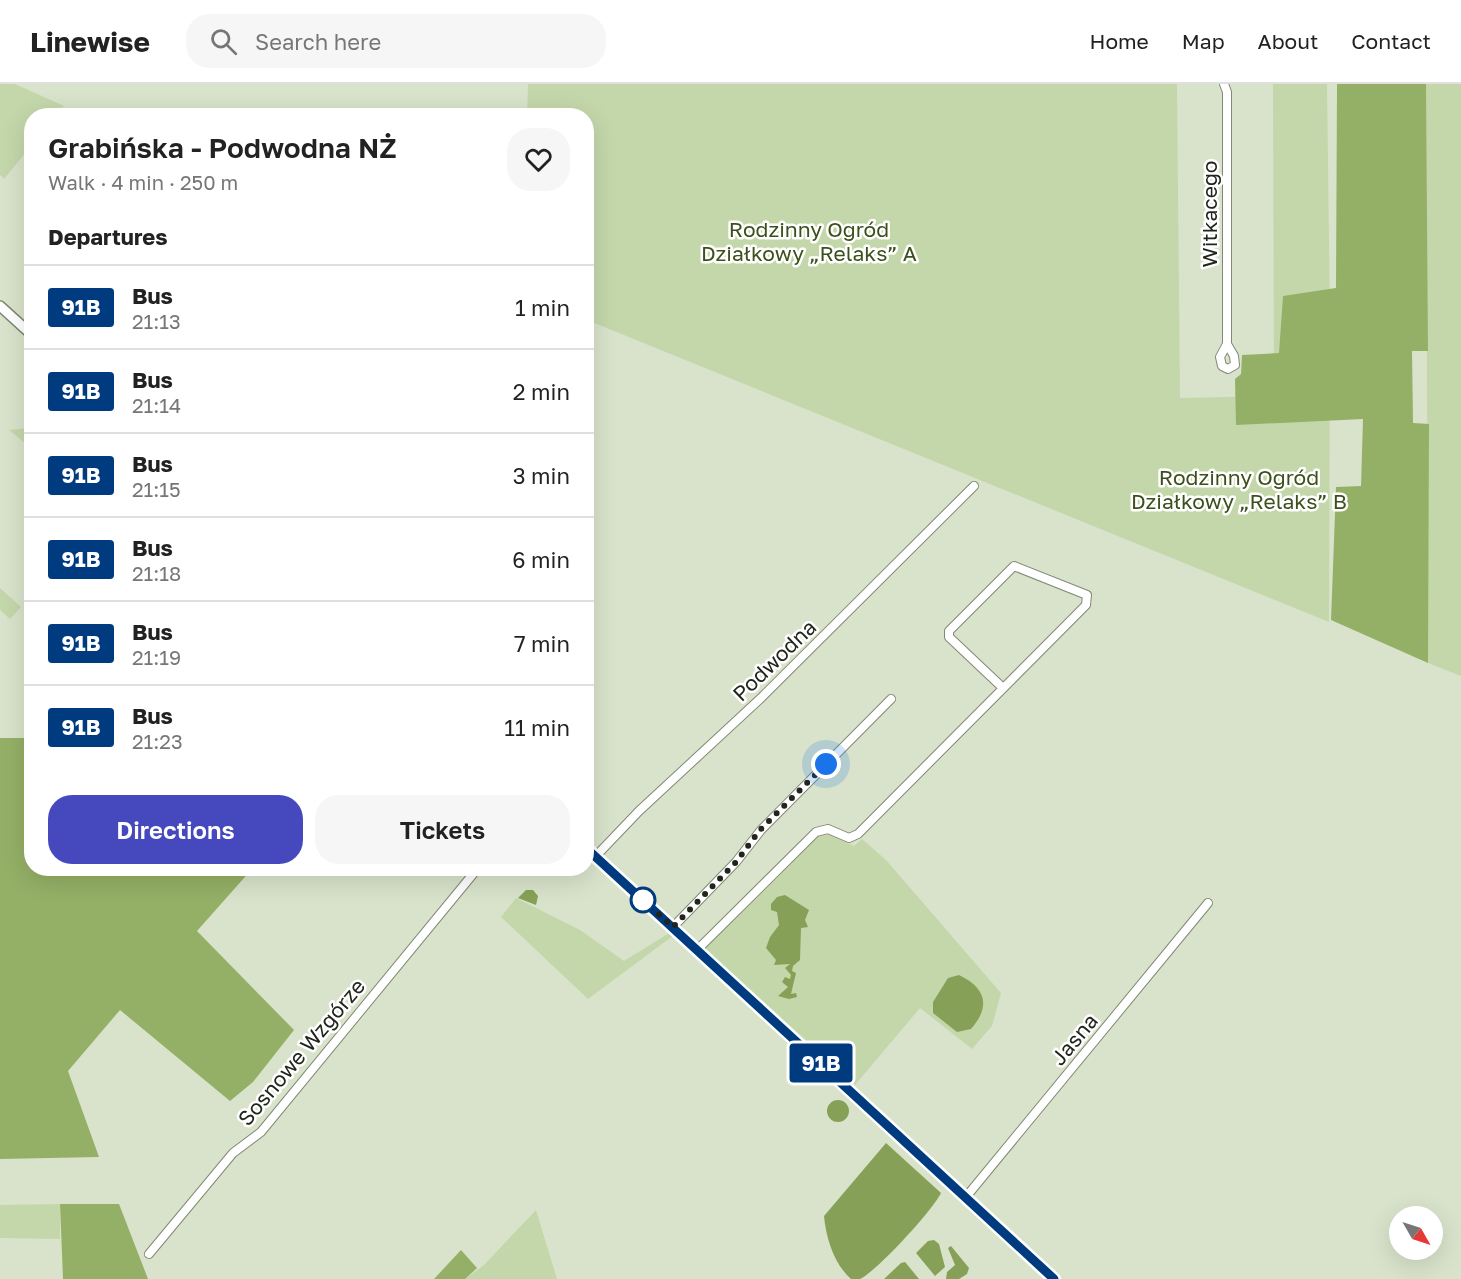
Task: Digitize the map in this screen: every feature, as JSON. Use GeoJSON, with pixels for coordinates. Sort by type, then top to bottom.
{"type":"FeatureCollection","features":[{"type":"Feature","properties":{"kind":"street","name":"Witkacego"},"geometry":{"type":"LineString","coordinates":[[1224,84],[1227,92],[1227,344]]}},
{"type":"Feature","properties":{"kind":"street"},"geometry":{"type":"LineString","coordinates":[[0,306],[24,327]]}},
{"type":"Feature","properties":{"kind":"street","name":"Podwodna"},"geometry":{"type":"LineString","coordinates":[[596,856],[639,811],[769,691],[974,486]]}},
{"type":"Feature","properties":{"kind":"street"},"geometry":{"type":"LineString","coordinates":[[697,950],[816,832],[828,829],[849,838],[858,834],[1086,605],[1088,595],[1017,565],[1011,567],[949,631],[950,637],[1003,688]]}},
{"type":"Feature","properties":{"kind":"street"},"geometry":{"type":"LineString","coordinates":[[673,927],[736,862],[760,830],[891,699]]}},
{"type":"Feature","properties":{"kind":"street"},"geometry":{"type":"LineString","coordinates":[[596,856],[1054,1279]]}},
{"type":"Feature","properties":{"kind":"street","name":"Sosnowe Wzgórze"},"geometry":{"type":"LineString","coordinates":[[149,1254],[233,1153],[261,1132],[471,876]]}},
{"type":"Feature","properties":{"kind":"street","name":"Jasna"},"geometry":{"type":"LineString","coordinates":[[966,1197],[1208,903]]}},
{"type":"Feature","properties":{"kind":"green space"},"geometry":{"type":"Polygon","coordinates":[[[0,84],[15,84],[64,106],[62,108],[24,108],[24,155],[4,179],[0,175],[0,84]]]}},
{"type":"Feature","properties":{"kind":"green space"},"geometry":{"type":"Polygon","coordinates":[[[528,84],[1177,84],[1180,398],[1274,396],[1273,84],[1327,84],[1330,319],[1329,622],[594,323],[594,108],[527,108],[528,84]]]}},
{"type":"Feature","properties":{"kind":"green space"},"geometry":{"type":"Polygon","coordinates":[[[1426,84],[1461,84],[1461,676],[1428,663],[1426,84]]]}},
{"type":"Feature","properties":{"kind":"green space"},"geometry":{"type":"Polygon","coordinates":[[[24,429],[24,442],[9,430],[24,429]]]}},
{"type":"Feature","properties":{"kind":"green space"},"geometry":{"type":"Polygon","coordinates":[[[0,588],[21,607],[10,619],[0,610],[0,588]]]}},
{"type":"Feature","properties":{"kind":"green space"},"geometry":{"type":"Polygon","coordinates":[[[828,834],[854,846],[862,839],[886,860],[1001,993],[992,1026],[972,1049],[920,1008],[855,1085],[705,948],[815,837],[828,834]]]}},
{"type":"Feature","properties":{"kind":"green space"},"geometry":{"type":"Polygon","coordinates":[[[516,898],[580,930],[624,961],[671,932],[674,935],[588,999],[501,917],[516,898]]]}},
{"type":"Feature","properties":{"kind":"green space"},"geometry":{"type":"Polygon","coordinates":[[[60,1204],[60,1239],[0,1238],[0,1205],[60,1204]]]}},
{"type":"Feature","properties":{"kind":"green space"},"geometry":{"type":"Polygon","coordinates":[[[536,1210],[557,1279],[465,1279],[484,1265],[536,1210]]]}},
{"type":"Feature","properties":{"kind":"shaded area"},"geometry":{"type":"Polygon","coordinates":[[[1337,84],[1426,84],[1428,351],[1412,351],[1413,423],[1429,424],[1428,663],[1331,620],[1336,487],[1361,486],[1363,419],[1236,425],[1235,379],[1241,374],[1242,355],[1279,353],[1283,296],[1336,288],[1337,84]]]}},
{"type":"Feature","properties":{"kind":"shaded area"},"geometry":{"type":"Polygon","coordinates":[[[0,738],[24,738],[24,876],[246,876],[197,931],[294,1030],[253,1082],[230,1101],[120,1010],[68,1071],[99,1157],[0,1159],[0,738]]]}},
{"type":"Feature","properties":{"kind":"shaded area"},"geometry":{"type":"Polygon","coordinates":[[[526,890],[533,890],[538,896],[536,905],[518,898],[526,890]]]}},
{"type":"Feature","properties":{"kind":"shaded area"},"geometry":{"type":"Polygon","coordinates":[[[785,895],[809,910],[805,920],[808,927],[801,928],[800,960],[793,966],[792,971],[796,973],[791,994],[796,993],[797,997],[789,999],[778,996],[788,987],[782,982],[785,977],[790,979],[791,975],[785,968],[790,964],[774,965],[776,960],[766,948],[770,937],[779,925],[777,912],[771,910],[771,904],[777,897],[785,895]]]}},
{"type":"Feature","properties":{"kind":"shaded area"},"geometry":{"type":"Polygon","coordinates":[[[959,975],[980,992],[983,1005],[971,1029],[957,1032],[933,1013],[933,1002],[948,978],[959,975]]]}},
{"type":"Feature","properties":{"kind":"shaded area"},"geometry":{"type":"Polygon","coordinates":[[[838,1100],[846,1103],[849,1111],[846,1119],[838,1122],[830,1119],[827,1111],[830,1103],[838,1100]]]}},
{"type":"Feature","properties":{"kind":"shaded area"},"geometry":{"type":"Polygon","coordinates":[[[886,1143],[941,1193],[916,1226],[891,1253],[868,1274],[860,1279],[851,1279],[840,1266],[832,1250],[824,1216],[886,1143]]]}},
{"type":"Feature","properties":{"kind":"shaded area"},"geometry":{"type":"Polygon","coordinates":[[[60,1204],[119,1204],[148,1279],[63,1279],[60,1204]]]}},
{"type":"Feature","properties":{"kind":"shaded area"},"geometry":{"type":"Polygon","coordinates":[[[934,1240],[939,1244],[945,1267],[935,1276],[916,1253],[928,1241],[934,1240]]]}},
{"type":"Feature","properties":{"kind":"shaded area"},"geometry":{"type":"Polygon","coordinates":[[[951,1246],[969,1268],[967,1274],[959,1279],[946,1279],[947,1272],[955,1265],[948,1248],[951,1246]]]}},
{"type":"Feature","properties":{"kind":"shaded area"},"geometry":{"type":"Polygon","coordinates":[[[461,1250],[477,1268],[465,1279],[434,1279],[461,1250]]]}},
{"type":"Feature","properties":{"kind":"shaded area"},"geometry":{"type":"Polygon","coordinates":[[[905,1262],[919,1279],[884,1279],[901,1263],[905,1262]]]}},
{"type":"Feature","properties":{"kind":"bus line","name":"91B"},"geometry":{"type":"LineString","coordinates":[[594,855],[1054,1279]]}},
{"type":"Feature","properties":{"kind":"route"},"geometry":{"type":"LineString","coordinates":[[643,900],[673,927],[736,862],[760,830],[826,764]]}},
{"type":"Feature","properties":{"kind":"park label","name":"Rodzinny Ogród Działkowy „Relaks” A"},"geometry":{"type":"Point","coordinates":[809,241]}},
{"type":"Feature","properties":{"kind":"park label","name":"Rodzinny Ogród Działkowy „Relaks” B"},"geometry":{"type":"Point","coordinates":[1239,489]}}]}
